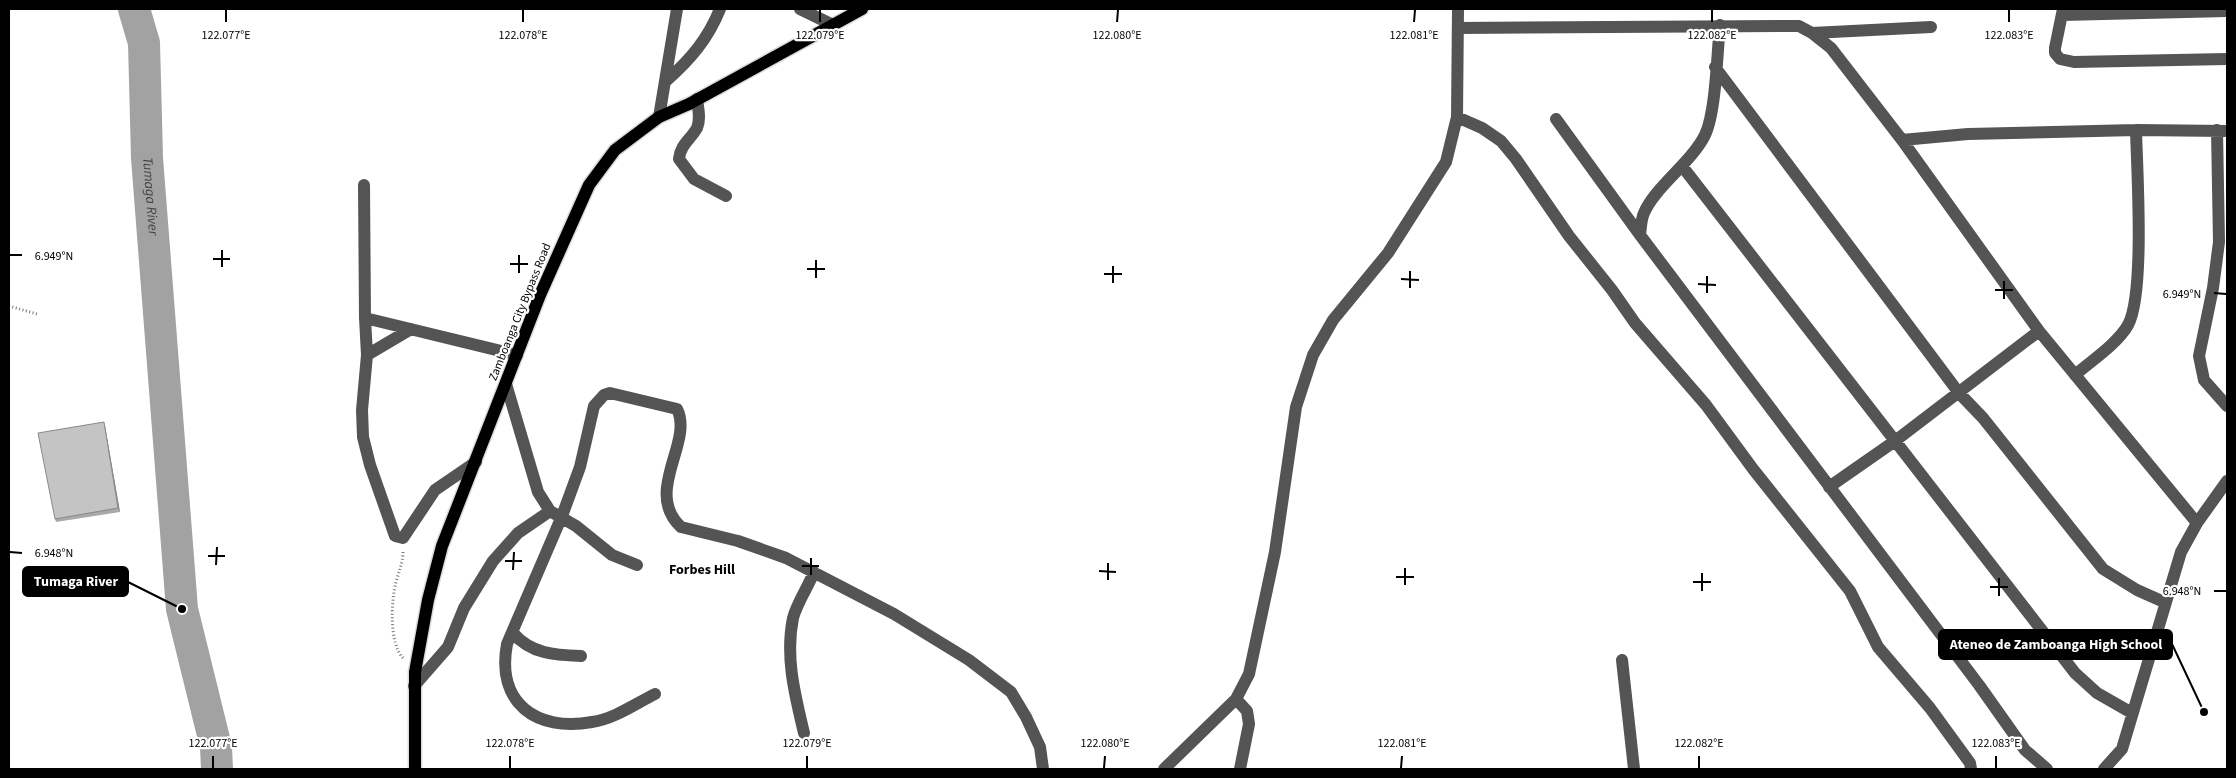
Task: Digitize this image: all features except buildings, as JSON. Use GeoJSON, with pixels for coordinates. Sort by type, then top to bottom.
{"type":"FeatureCollection","features":[{"type":"Feature","properties":{"kind":"main road","name":"Zamboanga City Bypass Road"},"geometry":{"type":"LineString","coordinates":[[415,769],[415,672],[428,600],[442,546],[540,295],[588,185],[615,150],[659,117],[697,99],[862,9]]}},
{"type":"Feature","properties":{"kind":"street"},"geometry":{"type":"LineString","coordinates":[[659,117],[677,9]]}},
{"type":"Feature","properties":{"kind":"street"},"geometry":{"type":"LineString","coordinates":[[666,81],[691,59],[714,24],[720,9]]}},
{"type":"Feature","properties":{"kind":"street"},"geometry":{"type":"LineString","coordinates":[[800,9],[810,12],[833,25]]}},
{"type":"Feature","properties":{"kind":"street"},"geometry":{"type":"LineString","coordinates":[[1164,769],[1236,699],[1249,674],[1275,552],[1296,407],[1313,355],[1333,320],[1388,254],[1446,162],[1457,117],[1458,9]]}},
{"type":"Feature","properties":{"kind":"street"},"geometry":{"type":"LineString","coordinates":[[2227,11],[2063,12],[2055,48],[2057,56],[2064,60],[2227,59]]}},
{"type":"Feature","properties":{"kind":"street"},"geometry":{"type":"LineString","coordinates":[[1458,28],[1720,25],[1799,26],[1812,32],[1831,48],[1902,140],[2039,332],[2197,523]]}},
{"type":"Feature","properties":{"kind":"street"},"geometry":{"type":"LineString","coordinates":[[1640,235],[1648,204],[1682,166],[1706,134],[1713,98],[1720,25]]}},
{"type":"Feature","properties":{"kind":"street"},"geometry":{"type":"LineString","coordinates":[[1812,32],[1931,28]]}},
{"type":"Feature","properties":{"kind":"street"},"geometry":{"type":"LineString","coordinates":[[1715,67],[1959,393],[1983,418],[2103,569],[2137,590],[2164,602]]}},
{"type":"Feature","properties":{"kind":"street"},"geometry":{"type":"LineString","coordinates":[[697,99],[699,118],[697,128],[681,150],[679,159],[694,179],[726,196]]}},
{"type":"Feature","properties":{"kind":"street"},"geometry":{"type":"LineString","coordinates":[[1457,117],[1482,128],[1501,141],[1516,159],[1569,236],[1612,290],[1635,323],[1706,405],[1753,469],[1850,591],[1878,646],[1930,708],[1970,763],[1971,769]]}},
{"type":"Feature","properties":{"kind":"street"},"geometry":{"type":"LineString","coordinates":[[1556,119],[1640,235],[1979,685],[2025,750],[2048,769]]}},
{"type":"Feature","properties":{"kind":"street"},"geometry":{"type":"LineString","coordinates":[[2075,376],[2116,339],[2127,326],[2133,311],[2137,268],[2136,130]]}},
{"type":"Feature","properties":{"kind":"street"},"geometry":{"type":"LineString","coordinates":[[1902,140],[1968,134],[2222,130],[2219,242],[2213,288],[2199,356],[2204,380],[2227,406]]}},
{"type":"Feature","properties":{"kind":"street"},"geometry":{"type":"LineString","coordinates":[[1682,166],[2075,672],[2097,693],[2132,713]]}},
{"type":"Feature","properties":{"kind":"street"},"geometry":{"type":"LineString","coordinates":[[364,185],[363,256],[367,355],[362,410],[363,437],[395,536],[404,538],[435,490],[476,462]]}},
{"type":"Feature","properties":{"kind":"street"},"geometry":{"type":"LineString","coordinates":[[365,318],[517,355]]}},
{"type":"Feature","properties":{"kind":"street"},"geometry":{"type":"LineString","coordinates":[[367,355],[411,329]]}},
{"type":"Feature","properties":{"kind":"street"},"geometry":{"type":"LineString","coordinates":[[1829,487],[1895,441],[2039,332]]}},
{"type":"Feature","properties":{"kind":"street"},"geometry":{"type":"LineString","coordinates":[[506,384],[538,492],[550,511],[562,516],[612,554],[637,565]]}},
{"type":"Feature","properties":{"kind":"street"},"geometry":{"type":"LineString","coordinates":[[655,694],[621,712],[593,722],[568,724],[545,722],[518,705],[508,684],[504,659],[507,644],[562,516],[580,467],[594,406],[604,395],[619,394],[677,409],[680,423],[666,489],[667,508],[681,528],[738,541],[786,558],[894,614],[970,660],[1010,692],[1026,717],[1040,747],[1043,769]]}},
{"type":"Feature","properties":{"kind":"street"},"geometry":{"type":"LineString","coordinates":[[2104,769],[2122,749],[2164,602],[2181,552],[2197,523],[2227,481]]}},
{"type":"Feature","properties":{"kind":"street"},"geometry":{"type":"LineString","coordinates":[[414,686],[448,646],[464,608],[493,561],[518,533],[550,511]]}},
{"type":"Feature","properties":{"kind":"street"},"geometry":{"type":"LineString","coordinates":[[804,733],[790,669],[790,646],[794,617],[814,572]]}},
{"type":"Feature","properties":{"kind":"street"},"geometry":{"type":"LineString","coordinates":[[513,633],[529,648],[555,655],[581,656]]}},
{"type":"Feature","properties":{"kind":"street"},"geometry":{"type":"LineString","coordinates":[[1622,660],[1634,769]]}},
{"type":"Feature","properties":{"kind":"street"},"geometry":{"type":"LineString","coordinates":[[1236,699],[1247,711],[1250,724],[1240,769]]}},
{"type":"Feature","properties":{"kind":"path"},"geometry":{"type":"LineString","coordinates":[[9,306],[38,314]]}},
{"type":"Feature","properties":{"kind":"path"},"geometry":{"type":"LineString","coordinates":[[404,538],[403,562],[396,582],[393,637],[398,653],[415,672]]}},
{"type":"Feature","properties":{"kind":"waterway","name":"Tumaga River"},"geometry":{"type":"LineString","coordinates":[[134,9],[144,43],[147,158],[182,609],[216,747],[217,769]]}},
{"type":"Feature","properties":{"kind":"place","name":"Tumaga River"},"geometry":{"type":"Point","coordinates":[182,609]}},
{"type":"Feature","properties":{"kind":"place","name":"Ateneo de Zamboanga High School"},"geometry":{"type":"Point","coordinates":[2204,712]}},
{"type":"Feature","properties":{"kind":"district","name":"Forbes Hill"},"geometry":{"type":"Point","coordinates":[702,570]}}]}
